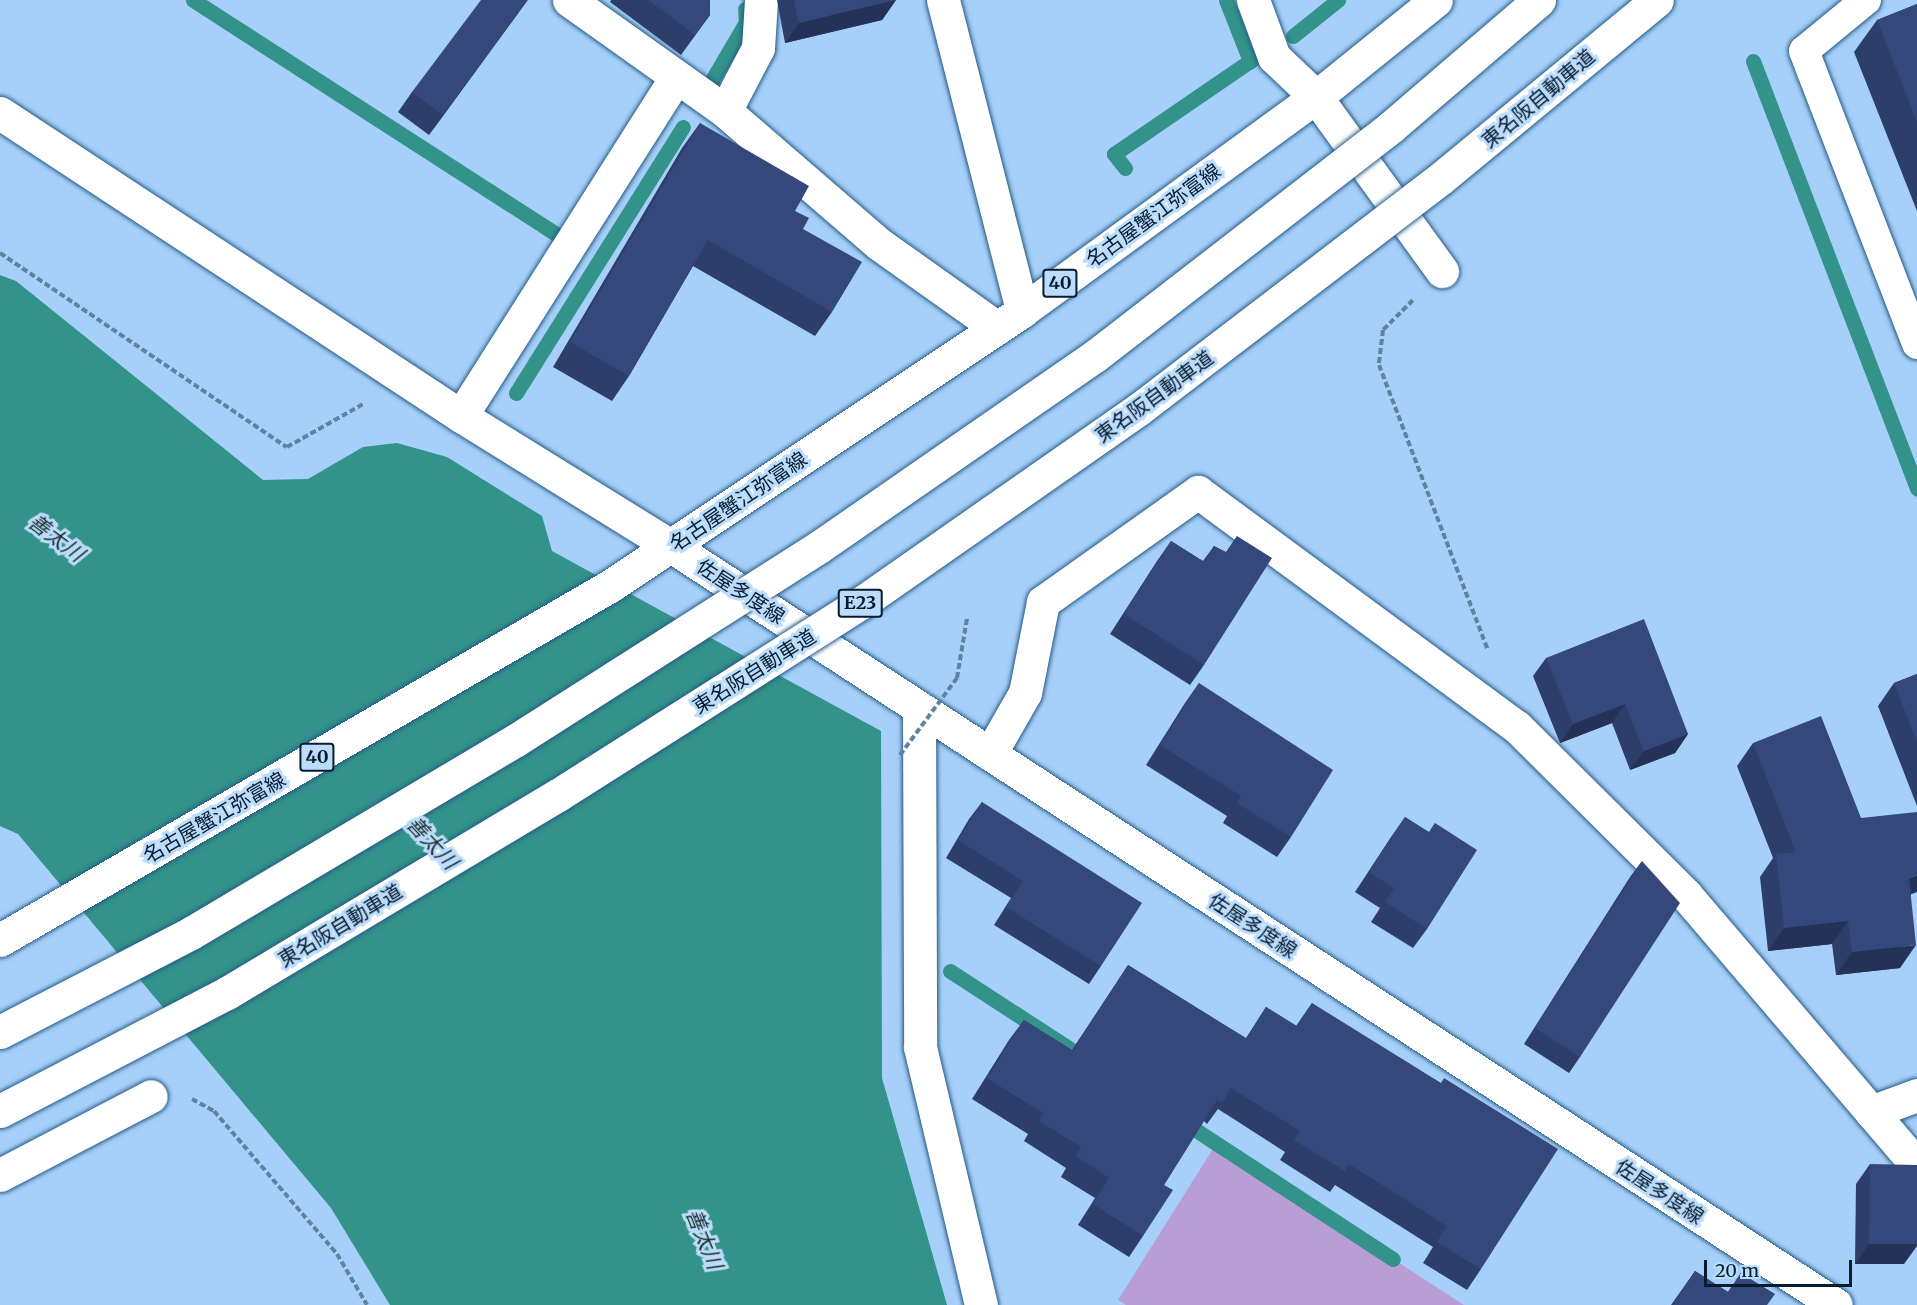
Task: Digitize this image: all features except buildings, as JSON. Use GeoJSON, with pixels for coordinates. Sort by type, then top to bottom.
{"type":"FeatureCollection","features":[{"type":"Feature","properties":{"kind":"main road"},"geometry":{"type":"LineString","coordinates":[[569,0],[725,111],[879,244],[1009,319]]}},
{"type":"Feature","properties":{"kind":"main road"},"geometry":{"type":"LineString","coordinates":[[725,111],[758,48],[761,0]]}},
{"type":"Feature","properties":{"kind":"main road"},"geometry":{"type":"LineString","coordinates":[[943,0],[1009,319]]}},
{"type":"Feature","properties":{"kind":"main road"},"geometry":{"type":"LineString","coordinates":[[1253,0],[1274,57],[1316,96],[1442,271]]}},
{"type":"Feature","properties":{"kind":"main road","name":"名古屋蟹江弥富線"},"geometry":{"type":"LineString","coordinates":[[12,934],[610,586],[671,546],[1009,319],[1316,96],[1436,0]]}},
{"type":"Feature","properties":{"kind":"main road"},"geometry":{"type":"LineString","coordinates":[[0,1032],[191,933],[516,740],[819,547],[1095,356],[1391,127],[1539,0]]}},
{"type":"Feature","properties":{"kind":"main road","name":"東名阪自動車道"},"geometry":{"type":"LineString","coordinates":[[0,1111],[227,993],[558,795],[861,603],[1138,409],[1440,179],[1657,0]]}},
{"type":"Feature","properties":{"kind":"main road"},"geometry":{"type":"LineString","coordinates":[[461,416],[676,78]]}},
{"type":"Feature","properties":{"kind":"main road","name":"佐屋多度線"},"geometry":{"type":"LineString","coordinates":[[0,113],[461,416],[671,546],[1836,1305]]}},
{"type":"Feature","properties":{"kind":"main road"},"geometry":{"type":"LineString","coordinates":[[990,754],[1025,693],[1043,602],[1198,492],[1517,727],[1686,895],[1917,1165]]}},
{"type":"Feature","properties":{"kind":"main road"},"geometry":{"type":"LineString","coordinates":[[919,708],[920,1047],[981,1305]]}},
{"type":"Feature","properties":{"kind":"main road"},"geometry":{"type":"LineString","coordinates":[[1871,1112],[1917,1095]]}},
{"type":"Feature","properties":{"kind":"main road"},"geometry":{"type":"LineString","coordinates":[[0,1175],[151,1096]]}},
{"type":"Feature","properties":{"kind":"lane"},"geometry":{"type":"LineString","coordinates":[[1866,0],[1804,51],[1917,344]]}},
{"type":"Feature","properties":{"kind":"path"},"geometry":{"type":"LineString","coordinates":[[0,253],[287,447],[407,380]]}},
{"type":"Feature","properties":{"kind":"path"},"geometry":{"type":"LineString","coordinates":[[1442,271],[1383,330],[1379,364],[1492,661]]}},
{"type":"Feature","properties":{"kind":"path"},"geometry":{"type":"LineString","coordinates":[[900,755],[957,678],[967,618]]}},
{"type":"Feature","properties":{"kind":"path"},"geometry":{"type":"LineString","coordinates":[[151,1096],[177,1092],[214,1111],[337,1254],[367,1305]]}},
{"type":"Feature","properties":{"kind":"shaded area"},"geometry":{"type":"Polygon","coordinates":[[[1216,1144],[1464,1305],[1126,1305],[1118,1300],[1216,1144]]]}},
{"type":"Feature","properties":{"kind":"water","name":"善太川"},"geometry":{"type":"Polygon","coordinates":[[[0,275],[16,281],[263,480],[308,479],[363,447],[397,443],[447,457],[542,516],[552,551],[881,731],[882,1078],[947,1305],[390,1305],[331,1208],[18,834],[0,826],[0,275]]]}},
{"type":"Feature","properties":{"kind":"waterway"},"geometry":{"type":"LineString","coordinates":[[193,0],[558,235]]}},
{"type":"Feature","properties":{"kind":"waterway"},"geometry":{"type":"LineString","coordinates":[[1226,0],[1250,61]]}},
{"type":"Feature","properties":{"kind":"waterway"},"geometry":{"type":"LineString","coordinates":[[1293,36],[1338,0]]}},
{"type":"Feature","properties":{"kind":"waterway"},"geometry":{"type":"LineString","coordinates":[[712,80],[746,22],[745,9]]}},
{"type":"Feature","properties":{"kind":"waterway"},"geometry":{"type":"LineString","coordinates":[[1125,168],[1114,154],[1254,58]]}},
{"type":"Feature","properties":{"kind":"waterway"},"geometry":{"type":"LineString","coordinates":[[1753,61],[1917,489]]}},
{"type":"Feature","properties":{"kind":"waterway"},"geometry":{"type":"LineString","coordinates":[[516,393],[683,127]]}},
{"type":"Feature","properties":{"kind":"waterway"},"geometry":{"type":"LineString","coordinates":[[950,971],[1084,1058]]}},
{"type":"Feature","properties":{"kind":"waterway"},"geometry":{"type":"LineString","coordinates":[[1182,1121],[1393,1259]]}}]}
